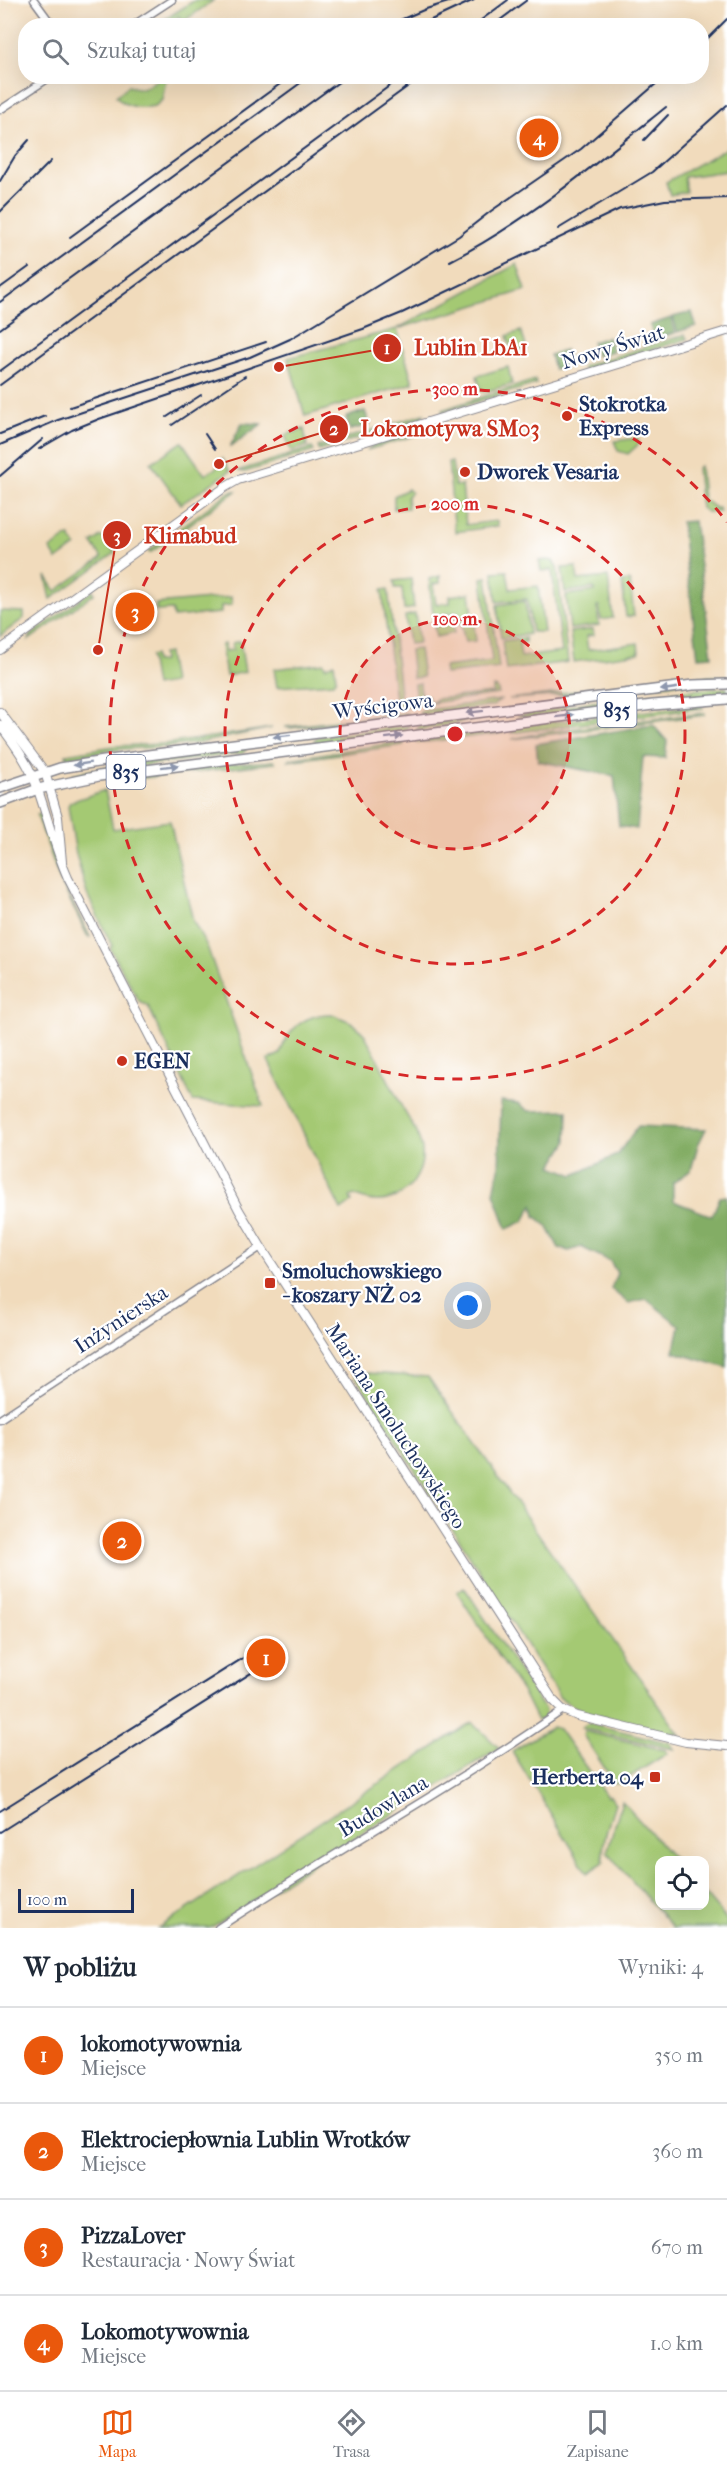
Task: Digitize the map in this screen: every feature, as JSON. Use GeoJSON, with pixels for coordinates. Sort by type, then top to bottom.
{"type":"FeatureCollection","features":[{"type":"Feature","properties":{"kind":"main road","name":"Wyścigowa"},"geometry":{"type":"LineString","coordinates":[[45,772],[117,759],[279,736],[693,685],[727,684]]}},
{"type":"Feature","properties":{"kind":"main road","name":"Wyścigowa"},"geometry":{"type":"LineString","coordinates":[[50,785],[122,772],[370,740],[653,705],[727,699]]}},
{"type":"Feature","properties":{"kind":"main road","name":"835"},"geometry":{"type":"LineString","coordinates":[[0,788],[45,772]]}},
{"type":"Feature","properties":{"kind":"main road","name":"835"},"geometry":{"type":"LineString","coordinates":[[0,803],[50,785]]}},
{"type":"Feature","properties":{"kind":"street"},"geometry":{"type":"LineString","coordinates":[[34,0],[48,18]]}},
{"type":"Feature","properties":{"kind":"street"},"geometry":{"type":"LineString","coordinates":[[144,18],[172,0]]}},
{"type":"Feature","properties":{"kind":"street"},"geometry":{"type":"LineString","coordinates":[[0,110],[40,84]]}},
{"type":"Feature","properties":{"kind":"street","name":"Nowy Świat"},"geometry":{"type":"LineString","coordinates":[[0,650],[238,480],[727,331]]}},
{"type":"Feature","properties":{"kind":"street","name":"Mariana Smoluchowskiego"},"geometry":{"type":"LineString","coordinates":[[0,712],[45,772],[58,817],[62,866]]}},
{"type":"Feature","properties":{"kind":"street","name":"Mariana Smoluchowskiego"},"geometry":{"type":"LineString","coordinates":[[0,725],[15,745],[38,789],[62,866],[234,1200],[261,1247],[472,1577],[553,1700],[563,1710]]}},
{"type":"Feature","properties":{"kind":"street","name":"Inżynierska"},"geometry":{"type":"LineString","coordinates":[[0,1419],[261,1247]]}},
{"type":"Feature","properties":{"kind":"street"},"geometry":{"type":"LineString","coordinates":[[563,1710],[588,1719],[686,1742],[727,1746]]}},
{"type":"Feature","properties":{"kind":"street","name":"Budowlana"},"geometry":{"type":"LineString","coordinates":[[218,1928],[460,1779],[563,1710]]}},
{"type":"Feature","properties":{"kind":"green space"},"geometry":{"type":"Polygon","coordinates":[[[195,0],[214,0],[188,18],[179,16],[167,18],[195,0]]]}},
{"type":"Feature","properties":{"kind":"green space"},"geometry":{"type":"Polygon","coordinates":[[[150,84],[165,84],[162,100],[155,106],[134,107],[124,103],[116,96],[128,86],[143,89],[150,84]]]}},
{"type":"Feature","properties":{"kind":"green space"},"geometry":{"type":"Polygon","coordinates":[[[727,148],[727,171],[684,177],[686,192],[670,195],[666,182],[727,148]]]}},
{"type":"Feature","properties":{"kind":"green space"},"geometry":{"type":"Polygon","coordinates":[[[517,264],[526,290],[397,329],[517,264]]]}},
{"type":"Feature","properties":{"kind":"green space"},"geometry":{"type":"Polygon","coordinates":[[[692,312],[696,326],[677,332],[673,317],[692,312]]]}},
{"type":"Feature","properties":{"kind":"green space"},"geometry":{"type":"Polygon","coordinates":[[[671,318],[675,333],[654,339],[650,325],[671,318]]]}},
{"type":"Feature","properties":{"kind":"green space"},"geometry":{"type":"Polygon","coordinates":[[[397,329],[413,383],[305,416],[288,358],[397,329]]]}},
{"type":"Feature","properties":{"kind":"green space"},"geometry":{"type":"Polygon","coordinates":[[[521,331],[527,349],[518,351],[511,349],[507,336],[521,331]]]}},
{"type":"Feature","properties":{"kind":"green space"},"geometry":{"type":"Polygon","coordinates":[[[685,335],[687,339],[583,370],[583,366],[685,335]]]}},
{"type":"Feature","properties":{"kind":"green space"},"geometry":{"type":"Polygon","coordinates":[[[608,337],[613,351],[596,356],[592,342],[608,337]]]}},
{"type":"Feature","properties":{"kind":"green space"},"geometry":{"type":"Polygon","coordinates":[[[565,350],[570,364],[554,369],[550,355],[565,350]]]}},
{"type":"Feature","properties":{"kind":"green space"},"geometry":{"type":"Polygon","coordinates":[[[508,367],[512,384],[481,391],[477,376],[508,367]]]}},
{"type":"Feature","properties":{"kind":"green space"},"geometry":{"type":"Polygon","coordinates":[[[535,380],[536,384],[443,412],[442,410],[535,380]]]}},
{"type":"Feature","properties":{"kind":"green space"},"geometry":{"type":"Polygon","coordinates":[[[365,411],[370,425],[350,430],[346,417],[365,411]]]}},
{"type":"Feature","properties":{"kind":"green space"},"geometry":{"type":"Polygon","coordinates":[[[424,414],[421,419],[319,450],[318,447],[424,414]]]}},
{"type":"Feature","properties":{"kind":"green space"},"geometry":{"type":"Polygon","coordinates":[[[242,423],[262,424],[231,446],[231,445],[242,423]]]}},
{"type":"Feature","properties":{"kind":"green space"},"geometry":{"type":"Polygon","coordinates":[[[441,424],[441,428],[367,450],[373,445],[441,424]]]}},
{"type":"Feature","properties":{"kind":"green space"},"geometry":{"type":"Polygon","coordinates":[[[304,429],[307,446],[291,451],[285,435],[304,429]]]}},
{"type":"Feature","properties":{"kind":"green space"},"geometry":{"type":"Polygon","coordinates":[[[638,438],[639,444],[628,454],[618,451],[614,441],[638,438]]]}},
{"type":"Feature","properties":{"kind":"green space"},"geometry":{"type":"Polygon","coordinates":[[[182,442],[205,475],[223,463],[222,458],[230,471],[181,504],[151,463],[182,442]]]}},
{"type":"Feature","properties":{"kind":"green space"},"geometry":{"type":"Polygon","coordinates":[[[312,448],[314,451],[245,472],[238,471],[312,448]]]}},
{"type":"Feature","properties":{"kind":"green space"},"geometry":{"type":"Polygon","coordinates":[[[448,462],[452,462],[455,486],[462,485],[466,525],[497,521],[498,526],[455,532],[448,462]]]}},
{"type":"Feature","properties":{"kind":"green space"},"geometry":{"type":"Polygon","coordinates":[[[700,466],[703,499],[715,508],[719,508],[720,512],[707,512],[701,508],[697,468],[700,466]]]}},
{"type":"Feature","properties":{"kind":"green space"},"geometry":{"type":"Polygon","coordinates":[[[408,489],[411,492],[407,496],[408,508],[394,509],[394,496],[408,489]]]}},
{"type":"Feature","properties":{"kind":"green space"},"geometry":{"type":"Polygon","coordinates":[[[231,491],[236,491],[150,553],[148,551],[231,491]]]}},
{"type":"Feature","properties":{"kind":"green space"},"geometry":{"type":"Polygon","coordinates":[[[694,521],[712,656],[698,657],[681,522],[694,521]]]}},
{"type":"Feature","properties":{"kind":"green space"},"geometry":{"type":"Polygon","coordinates":[[[69,536],[76,546],[57,560],[50,549],[69,536]]]}},
{"type":"Feature","properties":{"kind":"green space"},"geometry":{"type":"Polygon","coordinates":[[[103,537],[115,553],[51,599],[46,576],[56,591],[102,558],[92,543],[103,537]]]}},
{"type":"Feature","properties":{"kind":"green space"},"geometry":{"type":"Polygon","coordinates":[[[539,561],[553,561],[557,567],[568,662],[506,670],[502,641],[525,638],[525,642],[519,643],[521,657],[562,652],[552,570],[541,571],[539,561]]]}},
{"type":"Feature","properties":{"kind":"green space"},"geometry":{"type":"Polygon","coordinates":[[[576,567],[578,580],[608,577],[613,618],[601,620],[599,606],[597,606],[599,625],[570,629],[566,595],[595,591],[594,588],[565,592],[562,568],[576,567]]]}},
{"type":"Feature","properties":{"kind":"green space"},"geometry":{"type":"Polygon","coordinates":[[[507,571],[510,589],[538,586],[544,632],[532,632],[527,599],[497,602],[493,572],[507,571]]]}},
{"type":"Feature","properties":{"kind":"green space"},"geometry":{"type":"Polygon","coordinates":[[[440,576],[440,583],[433,584],[436,604],[450,603],[450,596],[470,593],[476,641],[465,642],[458,612],[436,615],[436,623],[434,623],[429,579],[440,576]]]}},
{"type":"Feature","properties":{"kind":"green space"},"geometry":{"type":"Polygon","coordinates":[[[487,577],[499,668],[445,674],[444,667],[492,661],[482,578],[487,577]]]}},
{"type":"Feature","properties":{"kind":"green space"},"geometry":{"type":"Polygon","coordinates":[[[411,579],[414,608],[404,610],[402,588],[395,588],[394,581],[411,579]]]}},
{"type":"Feature","properties":{"kind":"green space"},"geometry":{"type":"Polygon","coordinates":[[[630,581],[634,616],[626,617],[622,582],[630,581]]]}},
{"type":"Feature","properties":{"kind":"green space"},"geometry":{"type":"Polygon","coordinates":[[[388,589],[401,701],[416,700],[414,684],[420,683],[421,696],[428,696],[429,702],[436,701],[436,699],[493,693],[493,687],[497,688],[499,694],[396,708],[382,590],[388,589]]]}},
{"type":"Feature","properties":{"kind":"green space"},"geometry":{"type":"Polygon","coordinates":[[[93,590],[94,594],[29,640],[31,635],[93,590]]]}},
{"type":"Feature","properties":{"kind":"green space"},"geometry":{"type":"Polygon","coordinates":[[[231,597],[232,605],[221,606],[221,613],[173,617],[172,610],[156,611],[156,604],[231,597]]]}},
{"type":"Feature","properties":{"kind":"green space"},"geometry":{"type":"Polygon","coordinates":[[[525,601],[529,634],[501,638],[497,605],[525,601]]]}},
{"type":"Feature","properties":{"kind":"green space"},"geometry":{"type":"Polygon","coordinates":[[[0,611],[24,612],[24,618],[0,636],[0,611]]]}},
{"type":"Feature","properties":{"kind":"green space"},"geometry":{"type":"Polygon","coordinates":[[[415,614],[419,643],[409,644],[405,616],[415,614]]]}},
{"type":"Feature","properties":{"kind":"green space"},"geometry":{"type":"Polygon","coordinates":[[[452,616],[454,633],[436,637],[434,626],[439,625],[438,618],[452,616]]]}},
{"type":"Feature","properties":{"kind":"green space"},"geometry":{"type":"Polygon","coordinates":[[[593,629],[594,635],[586,636],[588,650],[638,643],[639,653],[574,662],[570,632],[593,629]]]}},
{"type":"Feature","properties":{"kind":"green space"},"geometry":{"type":"Polygon","coordinates":[[[240,641],[245,672],[226,676],[221,645],[224,644],[225,651],[233,650],[232,643],[240,641]]]}},
{"type":"Feature","properties":{"kind":"green space"},"geometry":{"type":"Polygon","coordinates":[[[419,649],[423,677],[413,678],[410,650],[419,649]]]}},
{"type":"Feature","properties":{"kind":"green space"},"geometry":{"type":"Polygon","coordinates":[[[168,653],[173,683],[155,686],[150,656],[154,655],[155,662],[163,661],[162,654],[168,653]]]}},
{"type":"Feature","properties":{"kind":"green space"},"geometry":{"type":"Polygon","coordinates":[[[324,663],[325,667],[334,663],[336,678],[333,683],[277,687],[274,669],[324,663]]]}},
{"type":"Feature","properties":{"kind":"green space"},"geometry":{"type":"Polygon","coordinates":[[[727,676],[727,679],[509,699],[698,677],[727,676]]]}},
{"type":"Feature","properties":{"kind":"green space"},"geometry":{"type":"Polygon","coordinates":[[[727,688],[727,694],[685,697],[529,717],[517,716],[584,703],[688,690],[727,688]]]}},
{"type":"Feature","properties":{"kind":"green space"},"geometry":{"type":"Polygon","coordinates":[[[500,700],[493,706],[420,715],[420,711],[500,700]]]}},
{"type":"Feature","properties":{"kind":"green space"},"geometry":{"type":"Polygon","coordinates":[[[701,705],[703,708],[511,733],[517,726],[701,705]]]}},
{"type":"Feature","properties":{"kind":"green space"},"geometry":{"type":"Polygon","coordinates":[[[406,713],[409,716],[285,727],[406,713]]]}},
{"type":"Feature","properties":{"kind":"green space"},"geometry":{"type":"Polygon","coordinates":[[[704,713],[704,715],[512,739],[546,732],[704,713]]]}},
{"type":"Feature","properties":{"kind":"green space"},"geometry":{"type":"Polygon","coordinates":[[[494,716],[416,731],[421,724],[494,716]]]}},
{"type":"Feature","properties":{"kind":"green space"},"geometry":{"type":"Polygon","coordinates":[[[410,725],[404,732],[318,743],[314,740],[318,737],[410,725]]]}},
{"type":"Feature","properties":{"kind":"green space"},"geometry":{"type":"Polygon","coordinates":[[[653,725],[667,741],[665,758],[643,757],[637,829],[619,826],[614,776],[538,761],[536,744],[653,725]]]}},
{"type":"Feature","properties":{"kind":"green space"},"geometry":{"type":"Polygon","coordinates":[[[272,728],[198,743],[122,749],[67,758],[66,754],[114,746],[165,744],[272,728]]]}},
{"type":"Feature","properties":{"kind":"green space"},"geometry":{"type":"Polygon","coordinates":[[[498,729],[504,733],[417,743],[416,739],[498,729]]]}},
{"type":"Feature","properties":{"kind":"green space"},"geometry":{"type":"Polygon","coordinates":[[[405,741],[403,745],[287,761],[290,759],[405,741]]]}},
{"type":"Feature","properties":{"kind":"green space"},"geometry":{"type":"Polygon","coordinates":[[[244,747],[246,749],[243,753],[73,776],[72,774],[163,756],[244,747]]]}},
{"type":"Feature","properties":{"kind":"green space"},"geometry":{"type":"Polygon","coordinates":[[[273,761],[275,763],[143,778],[141,776],[189,766],[273,761]]]}},
{"type":"Feature","properties":{"kind":"green space"},"geometry":{"type":"Polygon","coordinates":[[[105,790],[113,829],[170,821],[193,921],[207,946],[263,1106],[193,1101],[148,1006],[139,1001],[110,948],[112,946],[87,894],[76,854],[68,806],[70,802],[105,790]]]}},
{"type":"Feature","properties":{"kind":"green space"},"geometry":{"type":"Polygon","coordinates":[[[41,814],[62,881],[90,937],[59,878],[37,815],[41,814]]]}},
{"type":"Feature","properties":{"kind":"green space"},"geometry":{"type":"Polygon","coordinates":[[[332,1014],[353,1023],[365,1035],[419,1139],[422,1150],[422,1163],[418,1175],[401,1194],[389,1200],[378,1201],[366,1200],[354,1195],[350,1197],[352,1202],[341,1210],[268,1060],[280,1054],[288,1037],[299,1024],[314,1017],[332,1014]]]}},
{"type":"Feature","properties":{"kind":"green space"},"geometry":{"type":"Polygon","coordinates":[[[501,1101],[518,1103],[529,1111],[568,1110],[567,1142],[552,1166],[574,1175],[617,1155],[638,1126],[706,1129],[698,1145],[691,1170],[673,1183],[673,1201],[712,1216],[720,1197],[727,1196],[727,1368],[674,1352],[680,1326],[646,1299],[628,1303],[611,1289],[617,1273],[610,1261],[581,1247],[569,1251],[559,1248],[547,1226],[535,1216],[533,1205],[524,1221],[507,1229],[494,1193],[499,1169],[501,1101]]]}},
{"type":"Feature","properties":{"kind":"green space"},"geometry":{"type":"Polygon","coordinates":[[[353,1372],[428,1377],[680,1735],[585,1713],[560,1698],[353,1372]]]}},
{"type":"Feature","properties":{"kind":"green space"},"geometry":{"type":"Polygon","coordinates":[[[464,1587],[545,1710],[545,1717],[537,1721],[523,1693],[457,1592],[464,1587]]]}},
{"type":"Feature","properties":{"kind":"green space"},"geometry":{"type":"Polygon","coordinates":[[[472,1722],[499,1748],[210,1928],[159,1928],[472,1722]]]}},
{"type":"Feature","properties":{"kind":"green space"},"geometry":{"type":"Polygon","coordinates":[[[588,1723],[670,1743],[674,1749],[581,1728],[588,1723]]]}},
{"type":"Feature","properties":{"kind":"green space"},"geometry":{"type":"Polygon","coordinates":[[[552,1727],[559,1729],[607,1797],[610,1796],[615,1803],[604,1841],[604,1862],[587,1873],[512,1751],[552,1727]]]}},
{"type":"Feature","properties":{"kind":"green space"},"geometry":{"type":"Polygon","coordinates":[[[584,1731],[665,1750],[668,1753],[615,1784],[583,1735],[584,1731]]]}},
{"type":"Feature","properties":{"kind":"green space"},"geometry":{"type":"Polygon","coordinates":[[[622,1801],[671,1856],[655,1856],[655,1907],[607,1852],[622,1801]]]}},
{"type":"Feature","properties":{"kind":"green space"},"geometry":{"type":"Polygon","coordinates":[[[709,1899],[727,1920],[727,1928],[673,1928],[657,1910],[709,1910],[709,1899]]]}},
{"type":"Feature","properties":{"kind":"railway"},"geometry":{"type":"LineString","coordinates":[[405,18],[455,0]]}},
{"type":"Feature","properties":{"kind":"railway"},"geometry":{"type":"LineString","coordinates":[[435,18],[474,0]]}},
{"type":"Feature","properties":{"kind":"railway"},"geometry":{"type":"LineString","coordinates":[[484,18],[508,0]]}},
{"type":"Feature","properties":{"kind":"railway"},"geometry":{"type":"LineString","coordinates":[[503,18],[527,0]]}},
{"type":"Feature","properties":{"kind":"railway"},"geometry":{"type":"LineString","coordinates":[[709,37],[727,19]]}},
{"type":"Feature","properties":{"kind":"railway"},"geometry":{"type":"LineString","coordinates":[[70,237],[280,84]]}},
{"type":"Feature","properties":{"kind":"railway"},"geometry":{"type":"LineString","coordinates":[[0,302],[299,84]]}},
{"type":"Feature","properties":{"kind":"railway"},"geometry":{"type":"LineString","coordinates":[[0,329],[336,84]]}},
{"type":"Feature","properties":{"kind":"railway"},"geometry":{"type":"LineString","coordinates":[[0,371],[392,84]]}},
{"type":"Feature","properties":{"kind":"railway"},"geometry":{"type":"LineString","coordinates":[[0,385],[411,84]]}},
{"type":"Feature","properties":{"kind":"railway"},"geometry":{"type":"LineString","coordinates":[[0,445],[58,420],[250,357],[290,339],[459,236],[581,149],[656,84]]}},
{"type":"Feature","properties":{"kind":"railway"},"geometry":{"type":"LineString","coordinates":[[558,229],[652,172],[727,105]]}},
{"type":"Feature","properties":{"kind":"railway"},"geometry":{"type":"LineString","coordinates":[[450,261],[535,209],[666,107]]}},
{"type":"Feature","properties":{"kind":"railway"},"geometry":{"type":"LineString","coordinates":[[644,140],[668,115]]}},
{"type":"Feature","properties":{"kind":"railway"},"geometry":{"type":"LineString","coordinates":[[0,181],[15,156],[29,140]]}},
{"type":"Feature","properties":{"kind":"railway"},"geometry":{"type":"LineString","coordinates":[[0,212],[51,161]]}},
{"type":"Feature","properties":{"kind":"railway"},"geometry":{"type":"LineString","coordinates":[[39,449],[72,430],[99,419],[363,329],[402,313],[620,209],[665,200],[727,198]]}},
{"type":"Feature","properties":{"kind":"railway"},"geometry":{"type":"LineString","coordinates":[[0,288],[29,267]]}},
{"type":"Feature","properties":{"kind":"railway"},"geometry":{"type":"LineString","coordinates":[[70,407],[266,342]]}},
{"type":"Feature","properties":{"kind":"railway"},"geometry":{"type":"LineString","coordinates":[[172,425],[245,376]]}},
{"type":"Feature","properties":{"kind":"railway"},"geometry":{"type":"LineString","coordinates":[[167,417],[201,395]]}},
{"type":"Feature","properties":{"kind":"railway"},"geometry":{"type":"LineString","coordinates":[[0,434],[45,416]]}},
{"type":"Feature","properties":{"kind":"railway"},"geometry":{"type":"LineString","coordinates":[[205,434],[215,449]]}},
{"type":"Feature","properties":{"kind":"railway"},"geometry":{"type":"LineString","coordinates":[[0,476],[43,439]]}},
{"type":"Feature","properties":{"kind":"railway"},"geometry":{"type":"LineString","coordinates":[[0,1811],[267,1643]]}},
{"type":"Feature","properties":{"kind":"railway"},"geometry":{"type":"LineString","coordinates":[[0,1832],[278,1656]]}},
{"type":"Feature","properties":{"kind":"place","name":"Lokomotywownia"},"geometry":{"type":"Point","coordinates":[539,138]}},
{"type":"Feature","properties":{"kind":"place","name":"Lublin LbA1"},"geometry":{"type":"Point","coordinates":[279,367]}},
{"type":"Feature","properties":{"kind":"place","name":"Stokrotka Express"},"geometry":{"type":"Point","coordinates":[567,416]}},
{"type":"Feature","properties":{"kind":"place","name":"Lokomotywa SM03"},"geometry":{"type":"Point","coordinates":[219,464]}},
{"type":"Feature","properties":{"kind":"place","name":"Dworek Vesaria"},"geometry":{"type":"Point","coordinates":[465,472]}},
{"type":"Feature","properties":{"kind":"place","name":"PizzaLover"},"geometry":{"type":"Point","coordinates":[135,612]}},
{"type":"Feature","properties":{"kind":"place","name":"Klimabud"},"geometry":{"type":"Point","coordinates":[98,650]}},
{"type":"Feature","properties":{"kind":"place","name":"EGEN"},"geometry":{"type":"Point","coordinates":[122,1061]}},
{"type":"Feature","properties":{"kind":"place","name":"Smoluchowskiego - koszary NŻ 02"},"geometry":{"type":"Point","coordinates":[270,1283]}},
{"type":"Feature","properties":{"kind":"place","name":"Elektrociepłownia Lublin Wrotków"},"geometry":{"type":"Point","coordinates":[122,1541]}},
{"type":"Feature","properties":{"kind":"place","name":"lokomotywownia"},"geometry":{"type":"Point","coordinates":[266,1658]}},
{"type":"Feature","properties":{"kind":"place","name":"Herberta 04"},"geometry":{"type":"Point","coordinates":[655,1777]}}]}
